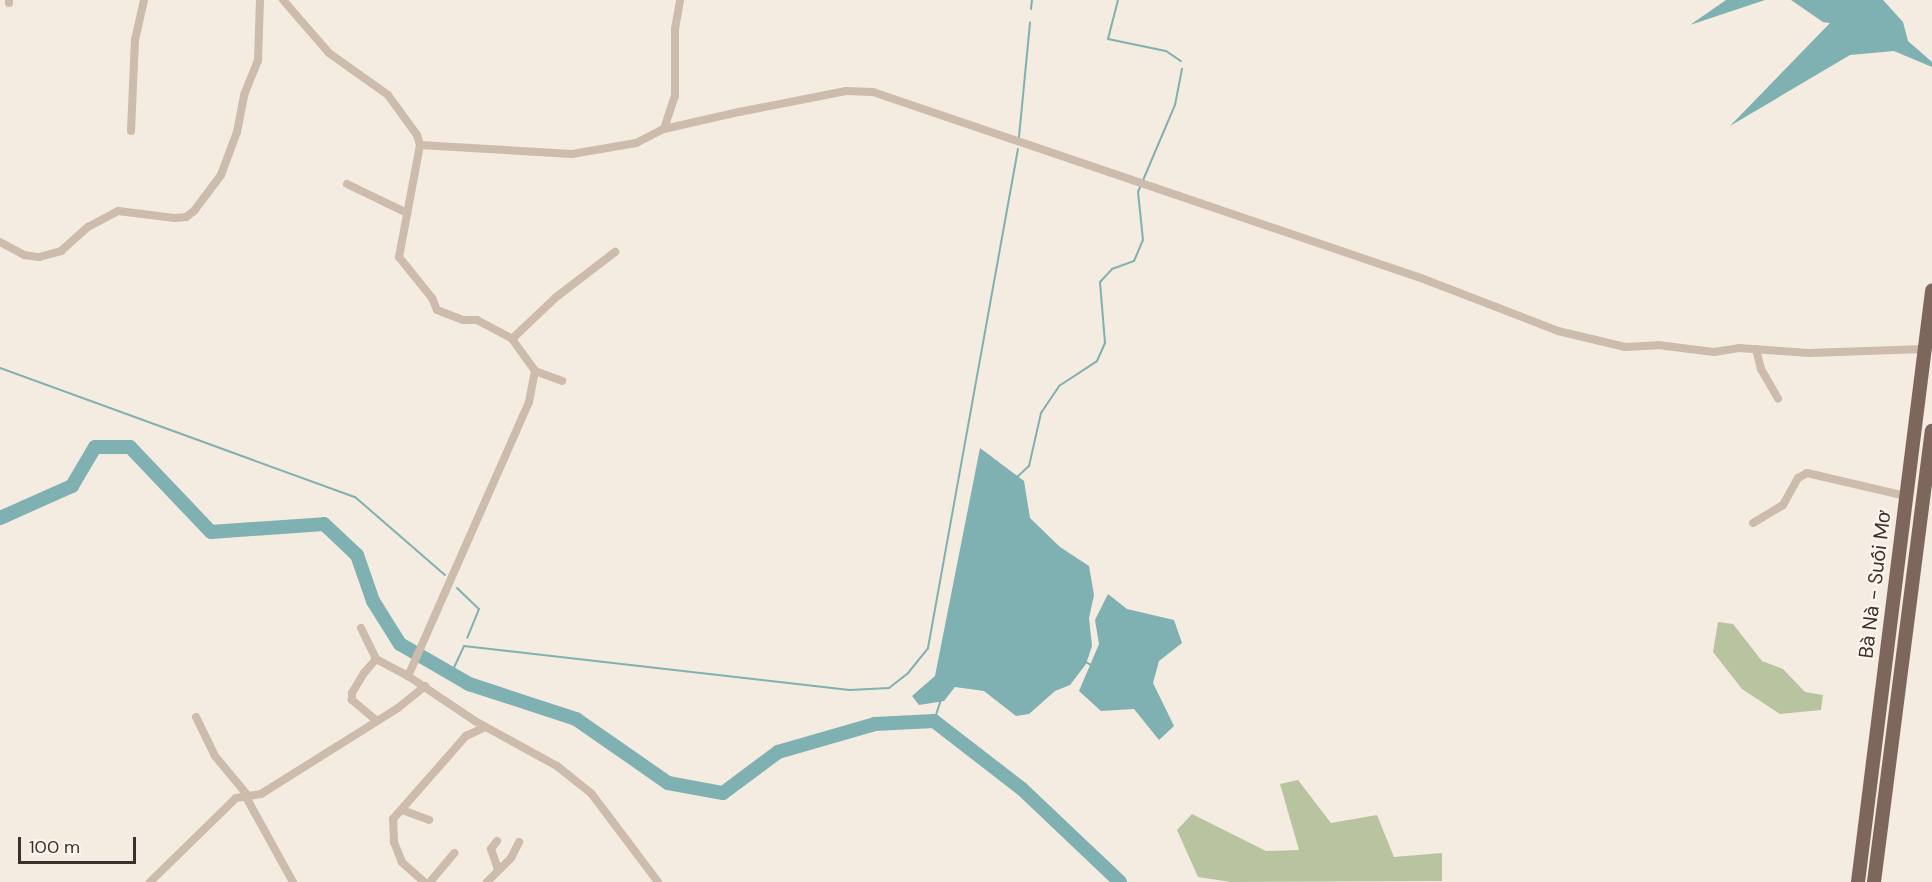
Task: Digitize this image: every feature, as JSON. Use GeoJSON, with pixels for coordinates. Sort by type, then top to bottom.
{"type":"FeatureCollection","features":[{"type":"Feature","properties":{"kind":"main road","name":"Bà Nà - Suối Mơ"},"geometry":{"type":"LineString","coordinates":[[1858,882],[1906,496],[1928,349],[1932,291]]}},
{"type":"Feature","properties":{"kind":"main road","name":"Bà Nà - Suối Mơ"},"geometry":{"type":"LineString","coordinates":[[1874,882],[1932,431]]}},
{"type":"Feature","properties":{"kind":"main road"},"geometry":{"type":"LineString","coordinates":[[1860,862],[1876,865]]}},
{"type":"Feature","properties":{"kind":"street"},"geometry":{"type":"LineString","coordinates":[[131,131],[135,40],[144,0]]}},
{"type":"Feature","properties":{"kind":"street"},"geometry":{"type":"LineString","coordinates":[[0,243],[24,255],[39,257],[61,251],[88,227],[118,211],[175,218],[186,217],[194,211],[221,175],[237,132],[244,95],[258,60],[261,0]]}},
{"type":"Feature","properties":{"kind":"street"},"geometry":{"type":"LineString","coordinates":[[283,0],[329,53],[392,99],[413,126],[420,145],[399,258],[432,298],[437,310],[463,320],[477,320],[512,339],[535,370],[562,381]]}},
{"type":"Feature","properties":{"kind":"street"},"geometry":{"type":"LineString","coordinates":[[664,129],[675,96],[675,29],[680,0]]}},
{"type":"Feature","properties":{"kind":"street"},"geometry":{"type":"LineString","coordinates":[[420,145],[563,155],[636,143],[664,129],[846,91],[873,92],[1421,278],[1558,331],[1625,347],[1658,345],[1714,352],[1756,349],[1809,353],[1928,349]]}},
{"type":"Feature","properties":{"kind":"street"},"geometry":{"type":"LineString","coordinates":[[347,183],[407,213]]}},
{"type":"Feature","properties":{"kind":"street"},"geometry":{"type":"LineString","coordinates":[[512,339],[555,298],[615,252]]}},
{"type":"Feature","properties":{"kind":"street"},"geometry":{"type":"LineString","coordinates":[[1756,349],[1757,360],[1778,398]]}},
{"type":"Feature","properties":{"kind":"street"},"geometry":{"type":"LineString","coordinates":[[408,676],[427,639],[530,402],[535,370]]}},
{"type":"Feature","properties":{"kind":"street"},"geometry":{"type":"LineString","coordinates":[[1753,523],[1783,505],[1797,478],[1807,473],[1906,496]]}},
{"type":"Feature","properties":{"kind":"street"},"geometry":{"type":"LineString","coordinates":[[361,628],[376,659],[425,686],[485,727],[558,766],[591,793],[658,882]]}},
{"type":"Feature","properties":{"kind":"street"},"geometry":{"type":"LineString","coordinates":[[376,659],[352,693],[352,700],[377,721]]}},
{"type":"Feature","properties":{"kind":"street"},"geometry":{"type":"LineString","coordinates":[[150,882],[236,798],[261,794],[377,721],[425,686]]}},
{"type":"Feature","properties":{"kind":"street"},"geometry":{"type":"LineString","coordinates":[[196,717],[215,756],[248,797],[293,882]]}},
{"type":"Feature","properties":{"kind":"street"},"geometry":{"type":"LineString","coordinates":[[424,882],[402,862],[394,842],[393,819],[466,736],[485,727]]}},
{"type":"Feature","properties":{"kind":"street"},"geometry":{"type":"LineString","coordinates":[[402,810],[429,820]]}},
{"type":"Feature","properties":{"kind":"street"},"geometry":{"type":"LineString","coordinates":[[497,842],[491,849],[498,869]]}},
{"type":"Feature","properties":{"kind":"street"},"geometry":{"type":"LineString","coordinates":[[487,882],[511,858],[519,842]]}},
{"type":"Feature","properties":{"kind":"street"},"geometry":{"type":"LineString","coordinates":[[430,882],[454,853]]}},
{"type":"Feature","properties":{"kind":"green space"},"geometry":{"type":"Polygon","coordinates":[[[1718,622],[1733,624],[1762,661],[1783,669],[1805,692],[1823,695],[1821,710],[1780,714],[1742,689],[1713,652],[1718,622]]]}},
{"type":"Feature","properties":{"kind":"green space"},"geometry":{"type":"Polygon","coordinates":[[[1298,780],[1331,823],[1377,815],[1394,857],[1442,853],[1442,881],[1231,882],[1198,877],[1177,830],[1192,814],[1266,851],[1299,850],[1280,784],[1298,780]]]}},
{"type":"Feature","properties":{"kind":"water"},"geometry":{"type":"Polygon","coordinates":[[[1726,0],[1765,0],[1690,25],[1726,0]]]}},
{"type":"Feature","properties":{"kind":"water"},"geometry":{"type":"Polygon","coordinates":[[[1791,0],[1883,0],[1903,22],[1908,41],[1932,62],[1932,67],[1894,51],[1850,55],[1730,126],[1830,23],[1823,22],[1791,0]]]}},
{"type":"Feature","properties":{"kind":"water"},"geometry":{"type":"Polygon","coordinates":[[[980,448],[1024,481],[1030,518],[1060,547],[1089,566],[1094,595],[1089,618],[1092,646],[1086,664],[1070,685],[1055,691],[1029,714],[1016,716],[984,691],[955,687],[944,701],[919,705],[912,696],[935,676],[980,448]]]}},
{"type":"Feature","properties":{"kind":"water"},"geometry":{"type":"Polygon","coordinates":[[[1108,594],[1127,609],[1174,620],[1182,643],[1159,661],[1153,683],[1174,726],[1159,740],[1134,709],[1101,711],[1079,691],[1099,644],[1095,620],[1108,594]]]}},
{"type":"Feature","properties":{"kind":"waterway"},"geometry":{"type":"LineString","coordinates":[[1031,9],[1032,0]]}},
{"type":"Feature","properties":{"kind":"waterway"},"geometry":{"type":"LineString","coordinates":[[1118,0],[1108,39],[1166,51],[1181,61]]}},
{"type":"Feature","properties":{"kind":"waterway"},"geometry":{"type":"LineString","coordinates":[[1019,137],[1030,23]]}},
{"type":"Feature","properties":{"kind":"waterway"},"geometry":{"type":"LineString","coordinates":[[1016,478],[1029,466],[1041,413],[1059,386],[1097,361],[1105,343],[1100,282],[1112,269],[1134,261],[1143,240],[1138,192],[1175,105],[1182,69]]}},
{"type":"Feature","properties":{"kind":"waterway"},"geometry":{"type":"LineString","coordinates":[[464,646],[850,690],[889,688],[908,673],[928,648],[1018,149]]}},
{"type":"Feature","properties":{"kind":"waterway"},"geometry":{"type":"LineString","coordinates":[[0,368],[355,497],[445,575]]}},
{"type":"Feature","properties":{"kind":"waterway"},"geometry":{"type":"LineString","coordinates":[[0,518],[72,486],[95,447],[130,447],[211,532],[324,524],[357,555],[373,601],[400,644],[469,684],[576,719],[668,783],[723,793],[778,752],[875,724],[934,721],[1022,789],[1120,882]]}},
{"type":"Feature","properties":{"kind":"waterway"},"geometry":{"type":"LineString","coordinates":[[457,588],[479,609],[467,638]]}},
{"type":"Feature","properties":{"kind":"waterway"},"geometry":{"type":"LineString","coordinates":[[451,674],[464,646]]}},
{"type":"Feature","properties":{"kind":"waterway"},"geometry":{"type":"LineString","coordinates":[[1086,662],[1091,665]]}},
{"type":"Feature","properties":{"kind":"waterway"},"geometry":{"type":"LineString","coordinates":[[934,721],[941,699]]}}]}
